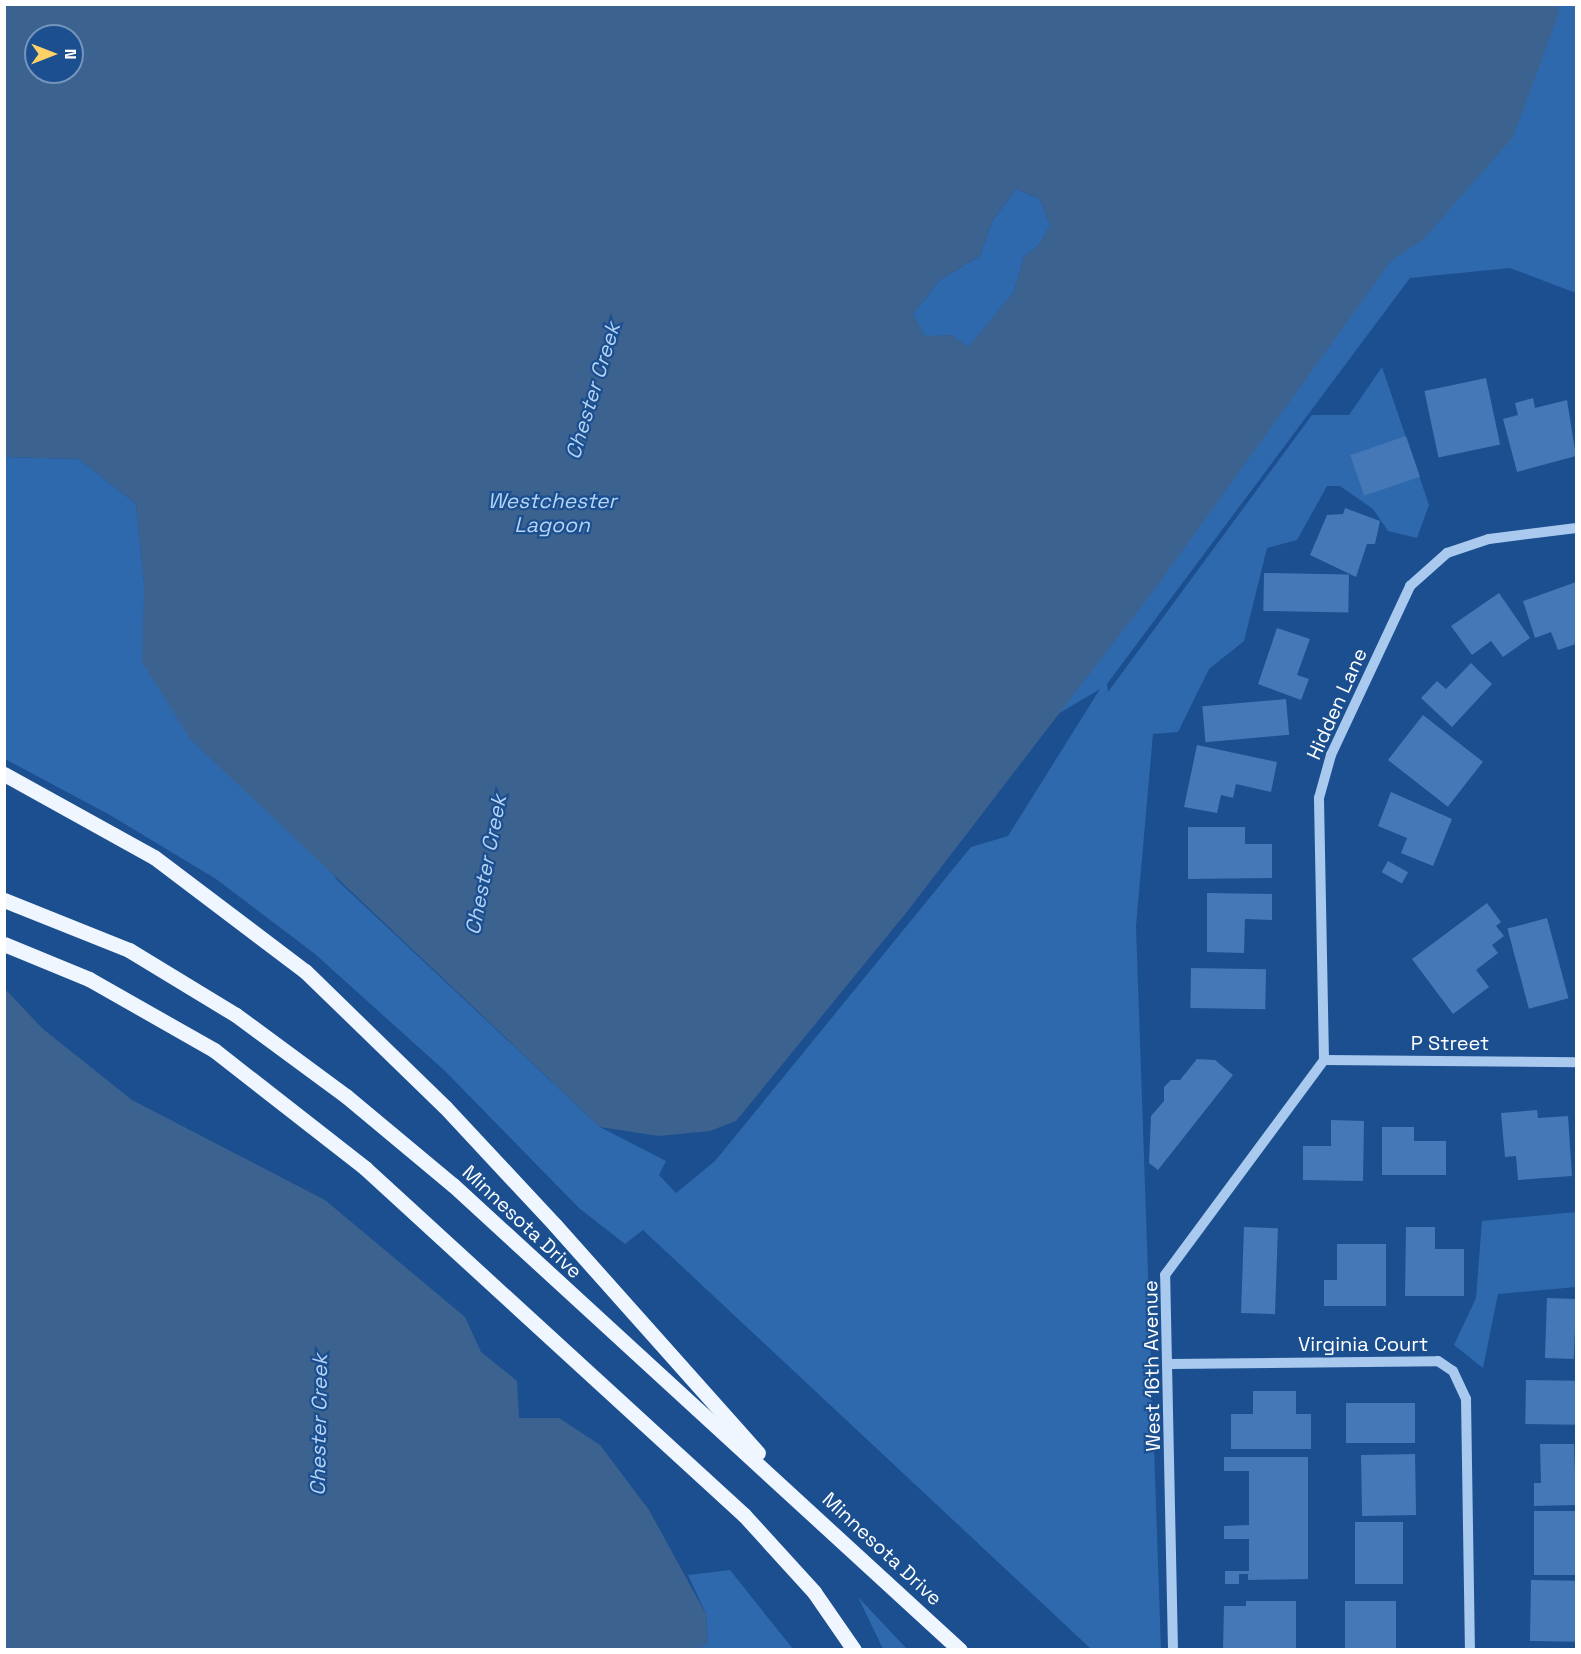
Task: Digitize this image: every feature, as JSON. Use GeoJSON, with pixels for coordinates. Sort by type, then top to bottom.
{"type":"FeatureCollection","features":[{"type":"Feature","properties":{"kind":"main road"},"geometry":{"type":"LineString","coordinates":[[4,774],[154,857],[305,971],[445,1107],[555,1225],[806,1507]]}},
{"type":"Feature","properties":{"kind":"main road","name":"Minnesota Drive"},"geometry":{"type":"LineString","coordinates":[[4,900],[129,950],[236,1015],[346,1096],[453,1185],[960,1650]]}},
{"type":"Feature","properties":{"kind":"main road"},"geometry":{"type":"LineString","coordinates":[[4,944],[89,979],[214,1050],[365,1168],[744,1515],[814,1592],[854,1650]]}},
{"type":"Feature","properties":{"kind":"street","name":"Hidden Lane"},"geometry":{"type":"LineString","coordinates":[[1324,1060],[1319,798],[1331,755],[1410,586],[1447,553],[1489,539],[1576,528]]}},
{"type":"Feature","properties":{"kind":"street","name":"P Street"},"geometry":{"type":"LineString","coordinates":[[1324,1060],[1576,1062]]}},
{"type":"Feature","properties":{"kind":"street","name":"West 16th Avenue"},"geometry":{"type":"LineString","coordinates":[[1173,1650],[1170,1364],[1165,1275],[1324,1060]]}},
{"type":"Feature","properties":{"kind":"street","name":"Virginia Court"},"geometry":{"type":"LineString","coordinates":[[1170,1364],[1438,1361],[1453,1371],[1466,1399],[1470,1650]]}},
{"type":"Feature","properties":{"kind":"shaded area"},"geometry":{"type":"Polygon","coordinates":[[[1516,5],[1576,5],[1576,293],[1510,268],[1410,278],[1107,684],[1108,692],[1312,415],[1349,415],[1382,367],[1429,505],[1417,538],[1388,531],[1373,509],[1340,486],[1327,486],[1297,540],[1267,548],[1244,641],[1209,669],[1178,732],[1153,734],[1136,926],[1161,1649],[1091,1649],[643,1230],[625,1244],[579,1208],[445,1071],[315,954],[216,879],[110,815],[5,759],[4,457],[79,459],[136,504],[144,582],[337,880],[600,1127],[666,1161],[659,1175],[676,1193],[715,1161],[971,847],[1008,836],[1100,689],[1004,746],[1516,5]]]}},
{"type":"Feature","properties":{"kind":"shaded area"},"geometry":{"type":"Polygon","coordinates":[[[1016,189],[1040,199],[1050,226],[1038,246],[1024,257],[1014,292],[968,348],[952,335],[925,337],[913,314],[940,280],[980,256],[993,220],[1016,189]]]}},
{"type":"Feature","properties":{"kind":"shaded area"},"geometry":{"type":"Polygon","coordinates":[[[1576,1212],[1576,1287],[1498,1294],[1483,1368],[1454,1345],[1476,1298],[1482,1221],[1576,1212]]]}},
{"type":"Feature","properties":{"kind":"shaded area"},"geometry":{"type":"Polygon","coordinates":[[[730,1570],[793,1649],[696,1649],[708,1644],[706,1614],[688,1575],[730,1570]]]}},
{"type":"Feature","properties":{"kind":"shaded area"},"geometry":{"type":"Polygon","coordinates":[[[858,1597],[907,1649],[883,1649],[858,1597]]]}},
{"type":"Feature","properties":{"kind":"water","name":"Westchester Lagoon"},"geometry":{"type":"Polygon","coordinates":[[[5,4],[1558,4],[1559,13],[1513,137],[1423,240],[1391,261],[1157,586],[906,913],[736,1121],[710,1131],[659,1136],[600,1127],[191,740],[142,662],[144,583],[136,504],[79,459],[5,457],[5,4]],[[1016,189],[993,220],[980,256],[940,280],[913,314],[925,336],[952,335],[968,347],[1014,292],[1024,257],[1038,246],[1050,226],[1040,199],[1016,189]]]}},
{"type":"Feature","properties":{"kind":"water","name":"Chester Creek"},"geometry":{"type":"Polygon","coordinates":[[[5,989],[43,1029],[132,1100],[325,1200],[465,1317],[481,1352],[517,1381],[519,1418],[559,1418],[600,1445],[649,1510],[706,1614],[708,1644],[696,1650],[5,1649],[5,989]]]}},
{"type":"Feature","properties":{"kind":"building"},"geometry":{"type":"Polygon","coordinates":[[[1486,378],[1500,445],[1439,458],[1424,391],[1486,378]]]}},
{"type":"Feature","properties":{"kind":"building"},"geometry":{"type":"Polygon","coordinates":[[[1533,398],[1535,408],[1567,400],[1576,456],[1517,472],[1503,419],[1518,415],[1515,403],[1533,398]]]}},
{"type":"Feature","properties":{"kind":"building"},"geometry":{"type":"Polygon","coordinates":[[[1406,436],[1420,477],[1364,496],[1350,455],[1406,436]]]}},
{"type":"Feature","properties":{"kind":"building"},"geometry":{"type":"Polygon","coordinates":[[[1345,508],[1380,521],[1375,544],[1367,544],[1356,577],[1310,555],[1327,515],[1343,514],[1345,508]]]}},
{"type":"Feature","properties":{"kind":"building"},"geometry":{"type":"Polygon","coordinates":[[[1264,573],[1349,574],[1348,612],[1263,611],[1264,573]]]}},
{"type":"Feature","properties":{"kind":"building"},"geometry":{"type":"Polygon","coordinates":[[[1576,582],[1576,644],[1558,650],[1551,632],[1535,638],[1523,601],[1576,582]]]}},
{"type":"Feature","properties":{"kind":"building"},"geometry":{"type":"Polygon","coordinates":[[[1499,593],[1530,638],[1503,657],[1491,641],[1472,655],[1451,626],[1499,593]]]}},
{"type":"Feature","properties":{"kind":"building"},"geometry":{"type":"Polygon","coordinates":[[[1277,628],[1310,639],[1297,675],[1309,679],[1301,700],[1258,684],[1277,628]]]}},
{"type":"Feature","properties":{"kind":"building"},"geometry":{"type":"Polygon","coordinates":[[[1471,663],[1492,684],[1452,727],[1421,698],[1437,681],[1446,689],[1471,663]]]}},
{"type":"Feature","properties":{"kind":"building"},"geometry":{"type":"Polygon","coordinates":[[[1286,699],[1289,735],[1205,742],[1202,706],[1286,699]]]}},
{"type":"Feature","properties":{"kind":"building"},"geometry":{"type":"Polygon","coordinates":[[[1423,715],[1483,762],[1448,807],[1388,760],[1423,715]]]}},
{"type":"Feature","properties":{"kind":"building"},"geometry":{"type":"Polygon","coordinates":[[[1197,745],[1277,762],[1271,792],[1236,784],[1233,798],[1221,795],[1217,813],[1184,807],[1197,745]]]}},
{"type":"Feature","properties":{"kind":"building"},"geometry":{"type":"Polygon","coordinates":[[[1391,792],[1452,819],[1433,866],[1401,853],[1407,838],[1378,826],[1391,792]]]}},
{"type":"Feature","properties":{"kind":"building"},"geometry":{"type":"Polygon","coordinates":[[[1188,827],[1245,827],[1245,844],[1272,844],[1272,878],[1188,879],[1188,827]]]}},
{"type":"Feature","properties":{"kind":"building"},"geometry":{"type":"Polygon","coordinates":[[[1388,861],[1408,872],[1402,884],[1382,872],[1388,861]]]}},
{"type":"Feature","properties":{"kind":"building"},"geometry":{"type":"Polygon","coordinates":[[[1207,893],[1272,894],[1272,920],[1245,919],[1244,953],[1207,952],[1207,893]]]}},
{"type":"Feature","properties":{"kind":"building"},"geometry":{"type":"Polygon","coordinates":[[[1487,903],[1501,922],[1496,926],[1504,936],[1492,945],[1498,953],[1476,970],[1489,987],[1453,1014],[1412,959],[1487,903]]]}},
{"type":"Feature","properties":{"kind":"building"},"geometry":{"type":"Polygon","coordinates":[[[1547,918],[1568,998],[1529,1009],[1507,929],[1547,918]]]}},
{"type":"Feature","properties":{"kind":"building"},"geometry":{"type":"Polygon","coordinates":[[[1191,968],[1266,969],[1265,1009],[1190,1008],[1191,968]]]}},
{"type":"Feature","properties":{"kind":"building"},"geometry":{"type":"Polygon","coordinates":[[[1197,1059],[1215,1060],[1233,1075],[1158,1170],[1149,1163],[1151,1116],[1164,1101],[1164,1087],[1171,1080],[1180,1080],[1197,1059]]]}},
{"type":"Feature","properties":{"kind":"building"},"geometry":{"type":"Polygon","coordinates":[[[1537,1110],[1538,1118],[1568,1116],[1572,1176],[1518,1180],[1516,1156],[1505,1157],[1501,1113],[1537,1110]]]}},
{"type":"Feature","properties":{"kind":"building"},"geometry":{"type":"Polygon","coordinates":[[[1331,1120],[1364,1121],[1363,1181],[1303,1180],[1303,1146],[1331,1146],[1331,1120]]]}},
{"type":"Feature","properties":{"kind":"building"},"geometry":{"type":"Polygon","coordinates":[[[1382,1127],[1414,1127],[1414,1141],[1446,1141],[1446,1175],[1382,1175],[1382,1127]]]}},
{"type":"Feature","properties":{"kind":"building"},"geometry":{"type":"Polygon","coordinates":[[[1244,1227],[1278,1228],[1275,1314],[1241,1313],[1244,1227]]]}},
{"type":"Feature","properties":{"kind":"building"},"geometry":{"type":"Polygon","coordinates":[[[1406,1227],[1435,1227],[1435,1249],[1464,1249],[1464,1296],[1405,1296],[1406,1227]]]}},
{"type":"Feature","properties":{"kind":"building"},"geometry":{"type":"Polygon","coordinates":[[[1337,1244],[1386,1244],[1386,1306],[1324,1306],[1324,1280],[1337,1280],[1337,1244]]]}},
{"type":"Feature","properties":{"kind":"building"},"geometry":{"type":"Polygon","coordinates":[[[1547,1298],[1576,1299],[1574,1359],[1545,1358],[1547,1298]]]}},
{"type":"Feature","properties":{"kind":"building"},"geometry":{"type":"Polygon","coordinates":[[[1526,1380],[1576,1381],[1575,1425],[1525,1424],[1526,1380]]]}},
{"type":"Feature","properties":{"kind":"building"},"geometry":{"type":"Polygon","coordinates":[[[1253,1391],[1296,1391],[1296,1414],[1311,1414],[1311,1449],[1231,1449],[1231,1414],[1253,1414],[1253,1391]]]}},
{"type":"Feature","properties":{"kind":"building"},"geometry":{"type":"Polygon","coordinates":[[[1346,1403],[1415,1403],[1415,1443],[1346,1443],[1346,1403]]]}},
{"type":"Feature","properties":{"kind":"building"},"geometry":{"type":"Polygon","coordinates":[[[1540,1444],[1574,1444],[1576,1505],[1534,1506],[1534,1483],[1541,1483],[1540,1444]]]}},
{"type":"Feature","properties":{"kind":"building"},"geometry":{"type":"Polygon","coordinates":[[[1415,1454],[1416,1515],[1362,1516],[1361,1455],[1415,1454]]]}},
{"type":"Feature","properties":{"kind":"building"},"geometry":{"type":"Polygon","coordinates":[[[1224,1457],[1308,1457],[1308,1579],[1248,1580],[1248,1574],[1239,1574],[1239,1584],[1225,1584],[1225,1571],[1249,1571],[1249,1539],[1224,1539],[1224,1526],[1249,1525],[1249,1471],[1224,1471],[1224,1457]]]}},
{"type":"Feature","properties":{"kind":"building"},"geometry":{"type":"Polygon","coordinates":[[[1534,1511],[1576,1511],[1576,1575],[1534,1575],[1534,1511]]]}},
{"type":"Feature","properties":{"kind":"building"},"geometry":{"type":"Polygon","coordinates":[[[1355,1522],[1403,1522],[1403,1584],[1355,1584],[1355,1522]]]}},
{"type":"Feature","properties":{"kind":"building"},"geometry":{"type":"Polygon","coordinates":[[[1531,1580],[1576,1581],[1575,1642],[1530,1641],[1531,1580]]]}},
{"type":"Feature","properties":{"kind":"building"},"geometry":{"type":"Polygon","coordinates":[[[1246,1601],[1296,1601],[1296,1650],[1223,1649],[1224,1606],[1246,1606],[1246,1601]]]}},
{"type":"Feature","properties":{"kind":"building"},"geometry":{"type":"Polygon","coordinates":[[[1345,1601],[1396,1601],[1396,1649],[1345,1649],[1345,1601]]]}}]}
